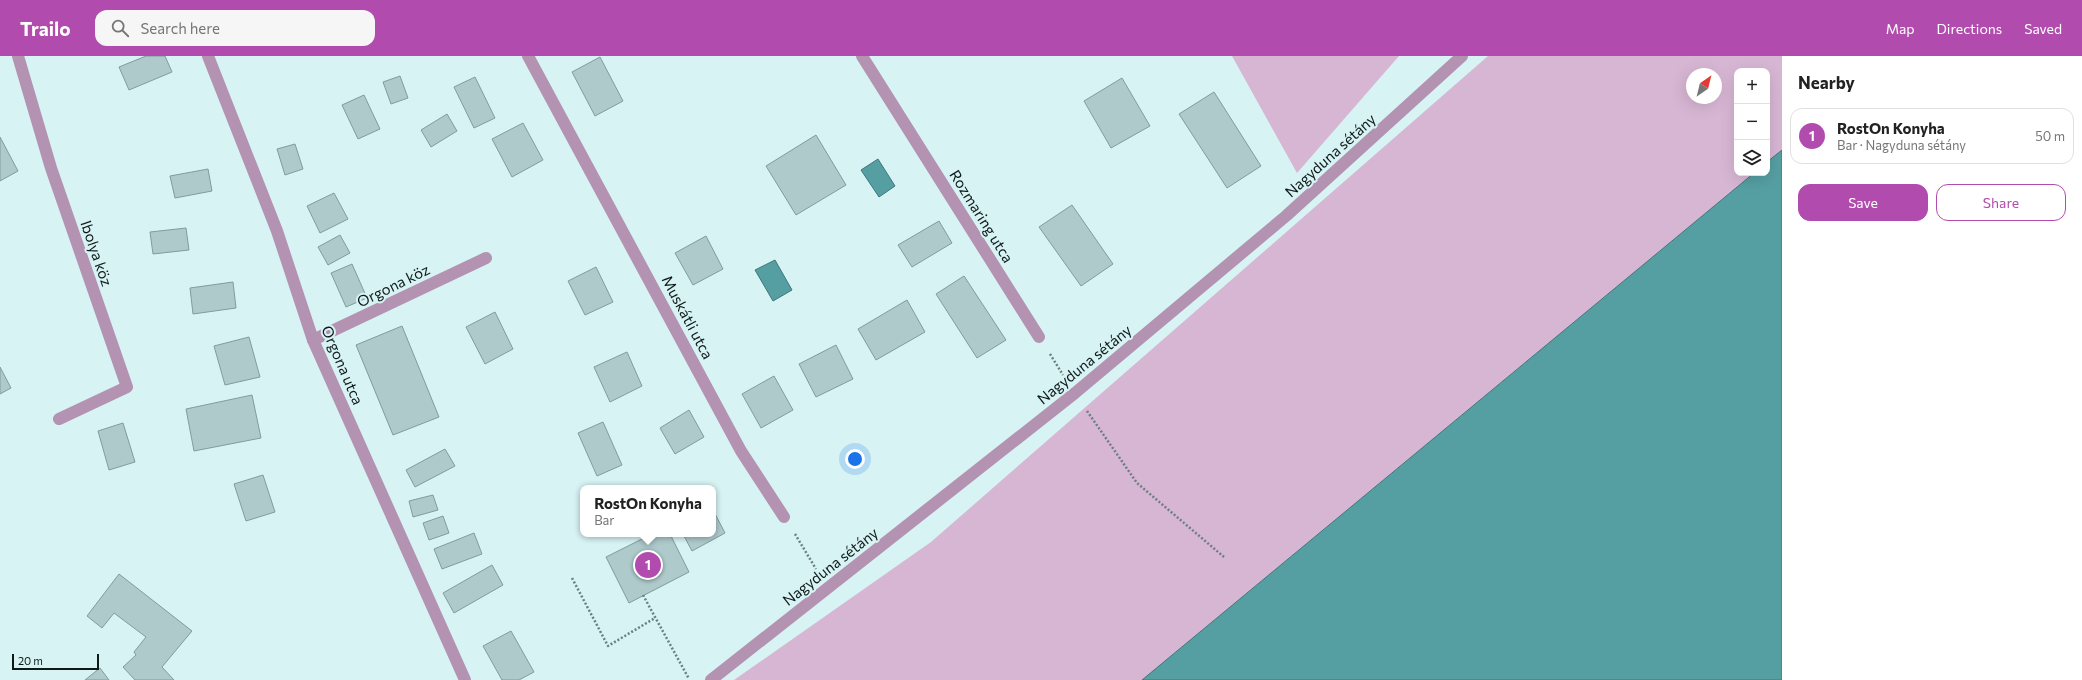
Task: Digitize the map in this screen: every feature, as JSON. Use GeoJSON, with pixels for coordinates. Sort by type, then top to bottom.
{"type":"FeatureCollection","features":[{"type":"Feature","properties":{"kind":"street","name":"Ibolya köz"},"geometry":{"type":"LineString","coordinates":[[18,56],[51,168],[127,387],[59,419]]}},
{"type":"Feature","properties":{"kind":"street","name":"Orgona utca"},"geometry":{"type":"LineString","coordinates":[[208,56],[277,231],[313,340],[465,680]]}},
{"type":"Feature","properties":{"kind":"street","name":"Muskátli utca"},"geometry":{"type":"LineString","coordinates":[[528,56],[742,451],[784,518]]}},
{"type":"Feature","properties":{"kind":"street","name":"Rozmaring utca"},"geometry":{"type":"LineString","coordinates":[[862,56],[1039,337]]}},
{"type":"Feature","properties":{"kind":"street","name":"Nagyduna sétány"},"geometry":{"type":"LineString","coordinates":[[711,680],[1075,393],[1286,216],[1462,56]]}},
{"type":"Feature","properties":{"kind":"street","name":"Orgona köz"},"geometry":{"type":"LineString","coordinates":[[313,340],[486,258]]}},
{"type":"Feature","properties":{"kind":"path"},"geometry":{"type":"LineString","coordinates":[[1039,337],[1137,484],[1224,557]]}},
{"type":"Feature","properties":{"kind":"path"},"geometry":{"type":"LineString","coordinates":[[784,518],[828,588]]}},
{"type":"Feature","properties":{"kind":"path"},"geometry":{"type":"LineString","coordinates":[[572,578],[608,646],[655,618]]}},
{"type":"Feature","properties":{"kind":"path"},"geometry":{"type":"LineString","coordinates":[[643,596],[690,680]]}},
{"type":"Feature","properties":{"kind":"shaded area"},"geometry":{"type":"Polygon","coordinates":[[[1232,56],[1399,56],[1297,173],[1232,56]]]}},
{"type":"Feature","properties":{"kind":"shaded area"},"geometry":{"type":"Polygon","coordinates":[[[1488,56],[1782,56],[1782,150],[1770,160],[1770,68],[1734,68],[1734,176],[1750,176],[1142,680],[734,680],[931,542],[1488,56]]]}},
{"type":"Feature","properties":{"kind":"water"},"geometry":{"type":"Polygon","coordinates":[[[1782,150],[1782,680],[1142,680],[1750,176],[1770,176],[1770,160],[1782,150]]]}},
{"type":"Feature","properties":{"kind":"water"},"geometry":{"type":"Polygon","coordinates":[[[878,159],[895,186],[879,197],[861,170],[878,159]]]}},
{"type":"Feature","properties":{"kind":"water"},"geometry":{"type":"Polygon","coordinates":[[[775,260],[792,290],[773,301],[755,270],[775,260]]]}},
{"type":"Feature","properties":{"kind":"building"},"geometry":{"type":"Polygon","coordinates":[[[146,56],[165,56],[172,72],[129,90],[119,67],[146,56]]]}},
{"type":"Feature","properties":{"kind":"building"},"geometry":{"type":"Polygon","coordinates":[[[600,57],[623,101],[595,116],[572,72],[600,57]]]}},
{"type":"Feature","properties":{"kind":"building"},"geometry":{"type":"Polygon","coordinates":[[[400,76],[408,98],[391,104],[383,82],[400,76]]]}},
{"type":"Feature","properties":{"kind":"building"},"geometry":{"type":"Polygon","coordinates":[[[475,77],[495,118],[474,128],[454,87],[475,77]]]}},
{"type":"Feature","properties":{"kind":"building"},"geometry":{"type":"Polygon","coordinates":[[[1122,78],[1150,126],[1111,148],[1084,101],[1122,78]]]}},
{"type":"Feature","properties":{"kind":"building"},"geometry":{"type":"Polygon","coordinates":[[[1214,92],[1261,166],[1227,188],[1179,114],[1214,92]]]}},
{"type":"Feature","properties":{"kind":"building"},"geometry":{"type":"Polygon","coordinates":[[[364,95],[380,129],[358,139],[342,105],[364,95]]]}},
{"type":"Feature","properties":{"kind":"building"},"geometry":{"type":"Polygon","coordinates":[[[447,114],[457,131],[431,147],[421,130],[447,114]]]}},
{"type":"Feature","properties":{"kind":"building"},"geometry":{"type":"Polygon","coordinates":[[[523,123],[543,160],[512,177],[492,139],[523,123]]]}},
{"type":"Feature","properties":{"kind":"building"},"geometry":{"type":"Polygon","coordinates":[[[816,135],[846,185],[796,215],[766,166],[816,135]]]}},
{"type":"Feature","properties":{"kind":"building"},"geometry":{"type":"Polygon","coordinates":[[[0,137],[18,171],[0,181],[0,137]]]}},
{"type":"Feature","properties":{"kind":"building"},"geometry":{"type":"Polygon","coordinates":[[[295,144],[303,169],[285,175],[277,149],[295,144]]]}},
{"type":"Feature","properties":{"kind":"building"},"geometry":{"type":"Polygon","coordinates":[[[208,169],[212,191],[175,198],[170,176],[208,169]]]}},
{"type":"Feature","properties":{"kind":"building"},"geometry":{"type":"Polygon","coordinates":[[[334,193],[348,219],[320,233],[307,206],[334,193]]]}},
{"type":"Feature","properties":{"kind":"building"},"geometry":{"type":"Polygon","coordinates":[[[1072,205],[1113,264],[1081,286],[1039,227],[1072,205]]]}},
{"type":"Feature","properties":{"kind":"building"},"geometry":{"type":"Polygon","coordinates":[[[939,221],[952,243],[912,267],[898,245],[939,221]]]}},
{"type":"Feature","properties":{"kind":"building"},"geometry":{"type":"Polygon","coordinates":[[[186,228],[189,250],[153,254],[150,232],[186,228]]]}},
{"type":"Feature","properties":{"kind":"building"},"geometry":{"type":"Polygon","coordinates":[[[340,235],[350,253],[328,265],[318,247],[340,235]]]}},
{"type":"Feature","properties":{"kind":"building"},"geometry":{"type":"Polygon","coordinates":[[[706,236],[723,269],[693,285],[675,253],[706,236]]]}},
{"type":"Feature","properties":{"kind":"building"},"geometry":{"type":"Polygon","coordinates":[[[352,264],[367,298],[346,307],[331,273],[352,264]]]}},
{"type":"Feature","properties":{"kind":"building"},"geometry":{"type":"Polygon","coordinates":[[[596,267],[613,302],[585,315],[568,281],[596,267]]]}},
{"type":"Feature","properties":{"kind":"building"},"geometry":{"type":"Polygon","coordinates":[[[964,276],[1006,340],[977,358],[936,294],[964,276]]]}},
{"type":"Feature","properties":{"kind":"building"},"geometry":{"type":"Polygon","coordinates":[[[233,282],[236,308],[193,314],[190,288],[233,282]]]}},
{"type":"Feature","properties":{"kind":"building"},"geometry":{"type":"Polygon","coordinates":[[[907,300],[925,332],[876,360],[858,329],[907,300]]]}},
{"type":"Feature","properties":{"kind":"building"},"geometry":{"type":"Polygon","coordinates":[[[495,312],[513,349],[485,364],[466,327],[495,312]]]}},
{"type":"Feature","properties":{"kind":"building"},"geometry":{"type":"Polygon","coordinates":[[[402,326],[439,417],[393,435],[356,345],[402,326]]]}},
{"type":"Feature","properties":{"kind":"building"},"geometry":{"type":"Polygon","coordinates":[[[249,337],[260,377],[225,385],[214,346],[249,337]]]}},
{"type":"Feature","properties":{"kind":"building"},"geometry":{"type":"Polygon","coordinates":[[[836,345],[853,379],[816,397],[799,364],[836,345]]]}},
{"type":"Feature","properties":{"kind":"building"},"geometry":{"type":"Polygon","coordinates":[[[627,352],[642,386],[610,402],[594,367],[627,352]]]}},
{"type":"Feature","properties":{"kind":"building"},"geometry":{"type":"Polygon","coordinates":[[[0,367],[11,388],[0,394],[0,367]]]}},
{"type":"Feature","properties":{"kind":"building"},"geometry":{"type":"Polygon","coordinates":[[[774,376],[793,410],[761,428],[742,394],[774,376]]]}},
{"type":"Feature","properties":{"kind":"building"},"geometry":{"type":"Polygon","coordinates":[[[252,395],[261,438],[194,451],[186,409],[252,395]]]}},
{"type":"Feature","properties":{"kind":"building"},"geometry":{"type":"Polygon","coordinates":[[[689,410],[704,437],[675,454],[660,428],[689,410]]]}},
{"type":"Feature","properties":{"kind":"building"},"geometry":{"type":"Polygon","coordinates":[[[603,422],[622,465],[597,476],[578,433],[603,422]]]}},
{"type":"Feature","properties":{"kind":"building"},"geometry":{"type":"Polygon","coordinates":[[[123,423],[135,462],[109,470],[98,431],[123,423]]]}},
{"type":"Feature","properties":{"kind":"building"},"geometry":{"type":"Polygon","coordinates":[[[445,449],[455,466],[415,487],[406,470],[445,449]]]}},
{"type":"Feature","properties":{"kind":"building"},"geometry":{"type":"Polygon","coordinates":[[[263,475],[275,512],[246,521],[234,484],[263,475]]]}},
{"type":"Feature","properties":{"kind":"building"},"geometry":{"type":"Polygon","coordinates":[[[433,495],[438,510],[413,517],[409,501],[433,495]]]}},
{"type":"Feature","properties":{"kind":"building"},"geometry":{"type":"Polygon","coordinates":[[[443,516],[449,533],[429,540],[423,523],[443,516]]]}},
{"type":"Feature","properties":{"kind":"building"},"geometry":{"type":"Polygon","coordinates":[[[716,516],[725,533],[692,551],[685,537],[716,537],[716,516]]]}},
{"type":"Feature","properties":{"kind":"building"},"geometry":{"type":"Polygon","coordinates":[[[474,533],[482,554],[442,569],[434,549],[474,533]]]}},
{"type":"Feature","properties":{"kind":"building"},"geometry":{"type":"Polygon","coordinates":[[[646,537],[672,537],[689,572],[629,603],[606,557],[646,537]]]}},
{"type":"Feature","properties":{"kind":"building"},"geometry":{"type":"Polygon","coordinates":[[[492,565],[503,585],[454,613],[443,593],[492,565]]]}},
{"type":"Feature","properties":{"kind":"building"},"geometry":{"type":"Polygon","coordinates":[[[119,574],[192,631],[162,667],[174,680],[135,680],[123,667],[136,655],[134,652],[146,637],[114,613],[102,628],[87,616],[119,574]]]}},
{"type":"Feature","properties":{"kind":"building"},"geometry":{"type":"Polygon","coordinates":[[[511,631],[534,672],[519,680],[502,680],[483,646],[511,631]]]}},
{"type":"Feature","properties":{"kind":"building"},"geometry":{"type":"Polygon","coordinates":[[[100,668],[109,680],[85,680],[100,668]]]}},
{"type":"Feature","properties":{"kind":"place","name":"RostOn Konyha"},"geometry":{"type":"Point","coordinates":[648,565]}}]}
